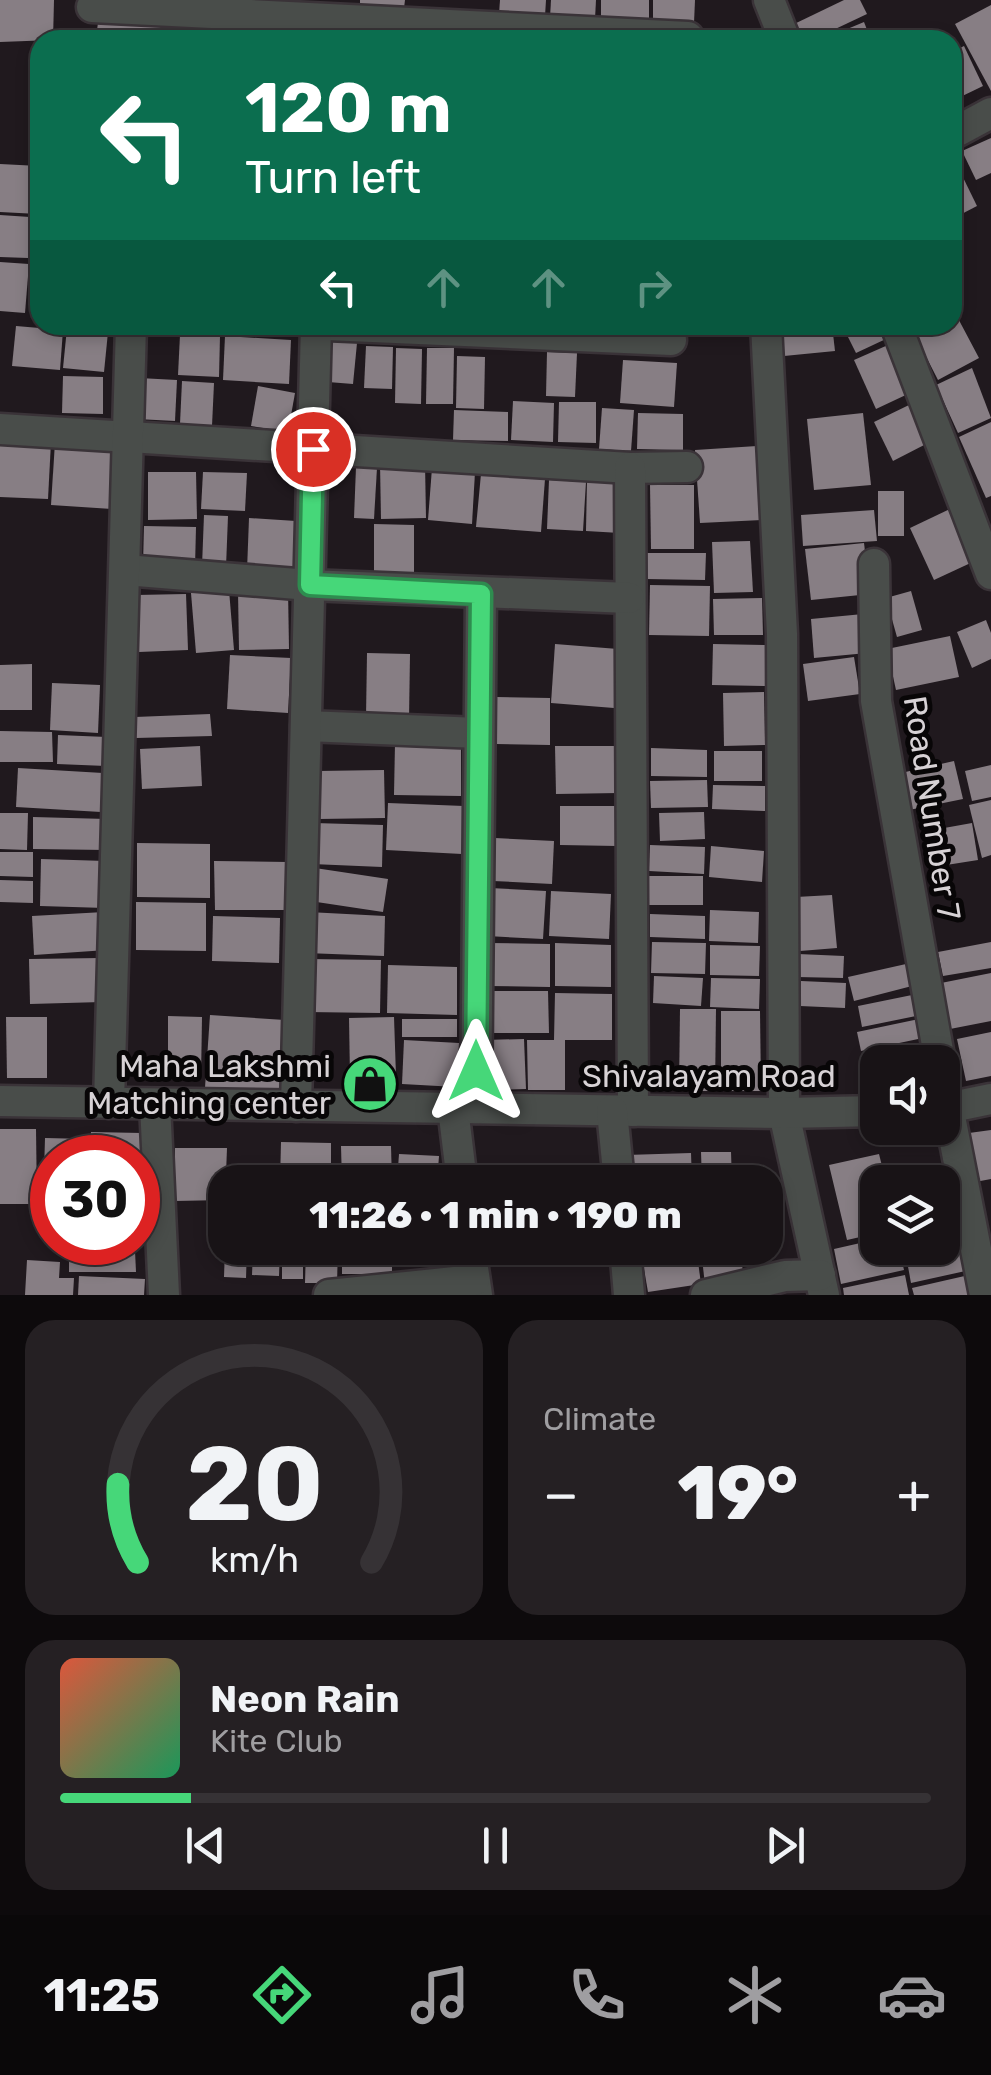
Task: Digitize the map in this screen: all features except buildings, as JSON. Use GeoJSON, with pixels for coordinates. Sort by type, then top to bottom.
{"type":"FeatureCollection","features":[{"type":"Feature","properties":{"kind":"street"},"geometry":{"type":"LineString","coordinates":[[769,0],[781,30]]}},
{"type":"Feature","properties":{"kind":"street"},"geometry":{"type":"LineString","coordinates":[[92,7],[520,30]]}},
{"type":"Feature","properties":{"kind":"street"},"geometry":{"type":"LineString","coordinates":[[962,129],[991,113]]}},
{"type":"Feature","properties":{"kind":"street"},"geometry":{"type":"LineString","coordinates":[[109,1103],[130,335]]}},
{"type":"Feature","properties":{"kind":"street"},"geometry":{"type":"LineString","coordinates":[[296,1106],[316,335]]}},
{"type":"Feature","properties":{"kind":"street"},"geometry":{"type":"LineString","coordinates":[[556,335],[671,340]]}},
{"type":"Feature","properties":{"kind":"street"},"geometry":{"type":"LineString","coordinates":[[706,1295],[786,1276],[822,1285],[784,1113],[782,634],[767,335]]}},
{"type":"Feature","properties":{"kind":"street"},"geometry":{"type":"LineString","coordinates":[[900,335],[991,574]]}},
{"type":"Feature","properties":{"kind":"street"},"geometry":{"type":"LineString","coordinates":[[0,429],[630,468],[688,467]]}},
{"type":"Feature","properties":{"kind":"street"},"geometry":{"type":"LineString","coordinates":[[619,1165],[630,468]]}},
{"type":"Feature","properties":{"kind":"street","name":"Road Number 7"},"geometry":{"type":"LineString","coordinates":[[874,564],[876,702],[937,1045]]}},
{"type":"Feature","properties":{"kind":"street"},"geometry":{"type":"LineString","coordinates":[[125,570],[310,585],[628,598]]}},
{"type":"Feature","properties":{"kind":"street"},"geometry":{"type":"LineString","coordinates":[[462,1165],[481,594]]}},
{"type":"Feature","properties":{"kind":"street"},"geometry":{"type":"LineString","coordinates":[[306,726],[479,733]]}},
{"type":"Feature","properties":{"kind":"street"},"geometry":{"type":"LineString","coordinates":[[960,1106],[991,1100]]}},
{"type":"Feature","properties":{"kind":"street","name":"Shivalayam Road"},"geometry":{"type":"LineString","coordinates":[[0,1101],[784,1113],[860,1111]]}},
{"type":"Feature","properties":{"kind":"street"},"geometry":{"type":"LineString","coordinates":[[154,1104],[164,1295]]}},
{"type":"Feature","properties":{"kind":"street"},"geometry":{"type":"LineString","coordinates":[[953,1145],[985,1295]]}},
{"type":"Feature","properties":{"kind":"street"},"geometry":{"type":"LineString","coordinates":[[626,1265],[629,1295]]}},
{"type":"Feature","properties":{"kind":"street"},"geometry":{"type":"LineString","coordinates":[[330,1295],[475,1288]]}},
{"type":"Feature","properties":{"kind":"place","name":"Maha Lakshmi Matching center"},"geometry":{"type":"Point","coordinates":[370,1084]}},
{"type":"Feature","properties":{"kind":"route"},"geometry":{"type":"LineString","coordinates":[[313,449],[310,585],[481,594],[476,1071]]}}]}
